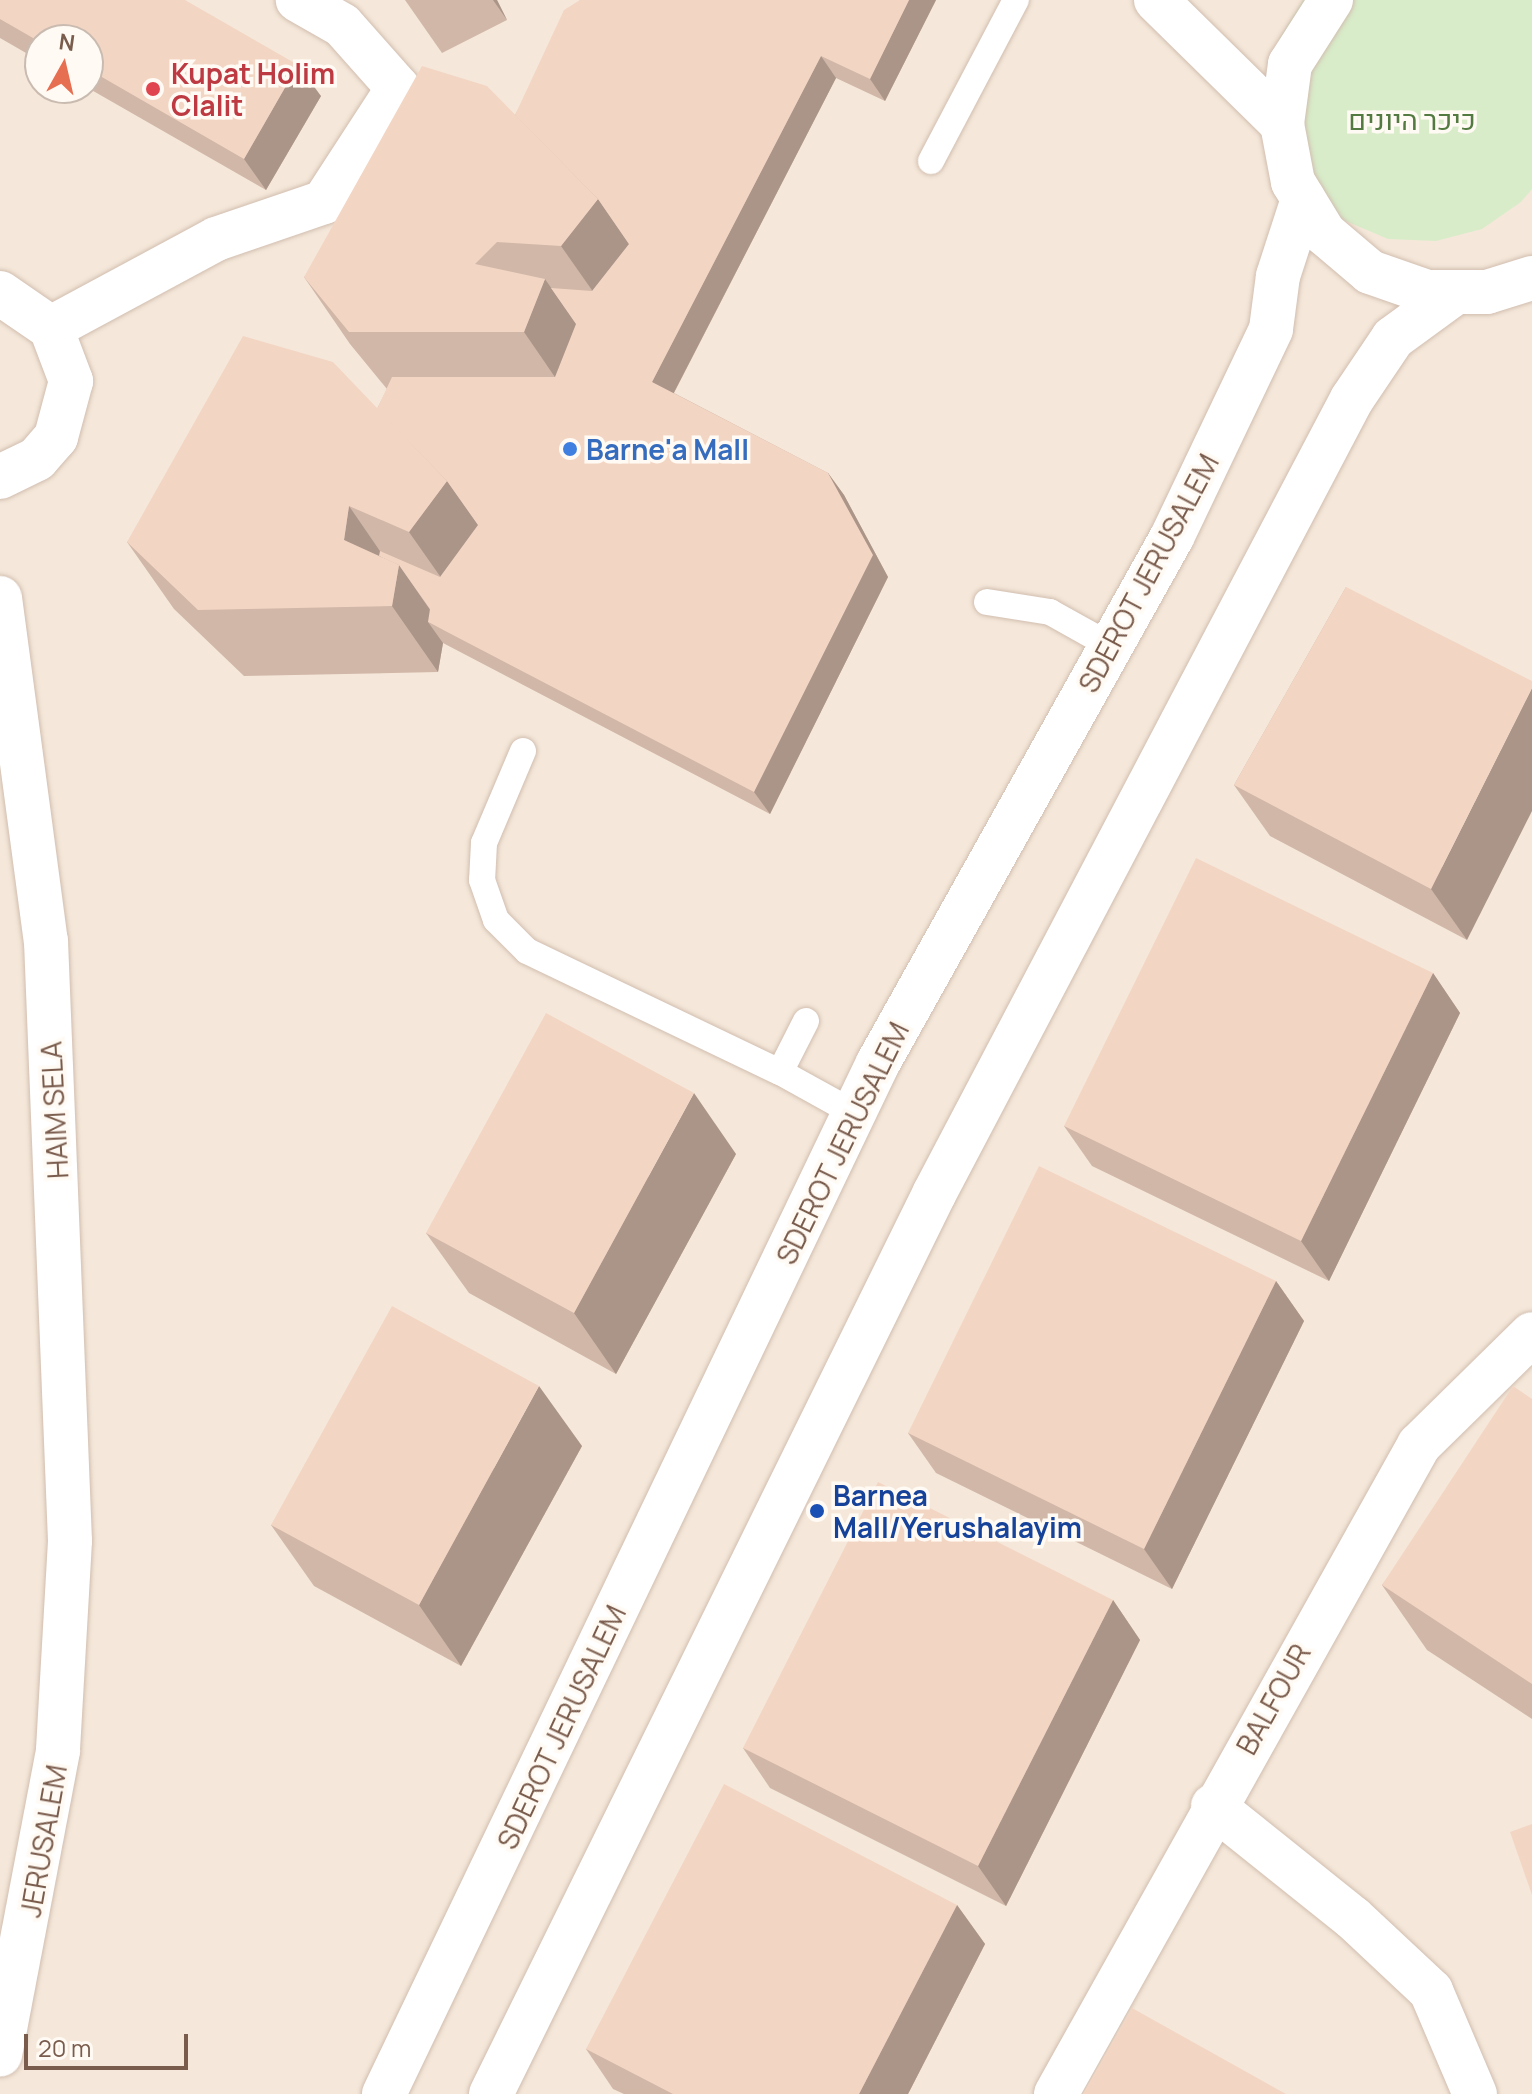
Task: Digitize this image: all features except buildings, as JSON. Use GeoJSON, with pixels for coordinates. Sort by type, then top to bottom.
{"type":"FeatureCollection","features":[{"type":"Feature","properties":{"kind":"main road"},"geometry":{"type":"LineString","coordinates":[[51,328],[216,239],[324,202],[398,88],[342,25],[298,0]]}},
{"type":"Feature","properties":{"kind":"main road"},"geometry":{"type":"LineString","coordinates":[[1156,0],[1282,124]]}},
{"type":"Feature","properties":{"kind":"main road"},"geometry":{"type":"LineString","coordinates":[[1331,0],[1290,64],[1282,124],[1303,199],[1324,233],[1370,272],[1427,292],[1487,292],[1532,278]]}},
{"type":"Feature","properties":{"kind":"main road","name":"SDEROT JERUSALEM"},"geometry":{"type":"LineString","coordinates":[[384,2094],[854,1113],[1111,646],[1271,329],[1278,276],[1303,199]]}},
{"type":"Feature","properties":{"kind":"main road"},"geometry":{"type":"LineString","coordinates":[[491,2094],[934,1194],[1352,399],[1393,338],[1456,292]]}},
{"type":"Feature","properties":{"kind":"main road"},"geometry":{"type":"LineString","coordinates":[[0,293],[51,328],[68,367],[67,410],[37,459],[0,477]]}},
{"type":"Feature","properties":{"kind":"main road","name":"HAIM SELA"},"geometry":{"type":"LineString","coordinates":[[0,598],[46,941],[69,1625]]}},
{"type":"Feature","properties":{"kind":"main road","name":"BALFOUR"},"geometry":{"type":"LineString","coordinates":[[1056,2094],[1213,1806],[1419,1445],[1532,1334]]}},
{"type":"Feature","properties":{"kind":"main road","name":"JERUSALEM"},"geometry":{"type":"LineString","coordinates":[[0,2054],[58,1751],[69,1625]]}},
{"type":"Feature","properties":{"kind":"main road"},"geometry":{"type":"LineString","coordinates":[[1213,1806],[1353,1918],[1431,1991],[1475,2094]]}},
{"type":"Feature","properties":{"kind":"lane"},"geometry":{"type":"LineString","coordinates":[[931,161],[1016,0]]}},
{"type":"Feature","properties":{"kind":"lane"},"geometry":{"type":"LineString","coordinates":[[987,602],[1050,612],[1111,646]]}},
{"type":"Feature","properties":{"kind":"lane"},"geometry":{"type":"LineString","coordinates":[[523,751],[484,843],[482,880],[496,920],[527,951],[780,1072],[854,1113]]}},
{"type":"Feature","properties":{"kind":"lane"},"geometry":{"type":"LineString","coordinates":[[780,1072],[806,1021]]}},
{"type":"Feature","properties":{"kind":"shaded area"},"geometry":{"type":"Polygon","coordinates":[[[0,0],[1532,0],[1532,2094],[0,2094],[0,0]]]}},
{"type":"Feature","properties":{"kind":"green space","name":"כיכר היונים"},"geometry":{"type":"Polygon","coordinates":[[[1303,0],[1532,0],[1532,189],[1521,202],[1482,229],[1436,241],[1388,239],[1341,219],[1302,184],[1270,88],[1280,37],[1303,0]]]}},
{"type":"Feature","properties":{"kind":"place","name":"Kupat Holim Clalit"},"geometry":{"type":"Point","coordinates":[153,89]}},
{"type":"Feature","properties":{"kind":"place","name":"Barne'a Mall"},"geometry":{"type":"Point","coordinates":[570,449]}},
{"type":"Feature","properties":{"kind":"place","name":"Barnea Mall/Yerushalayim"},"geometry":{"type":"Point","coordinates":[817,1511]}}]}
